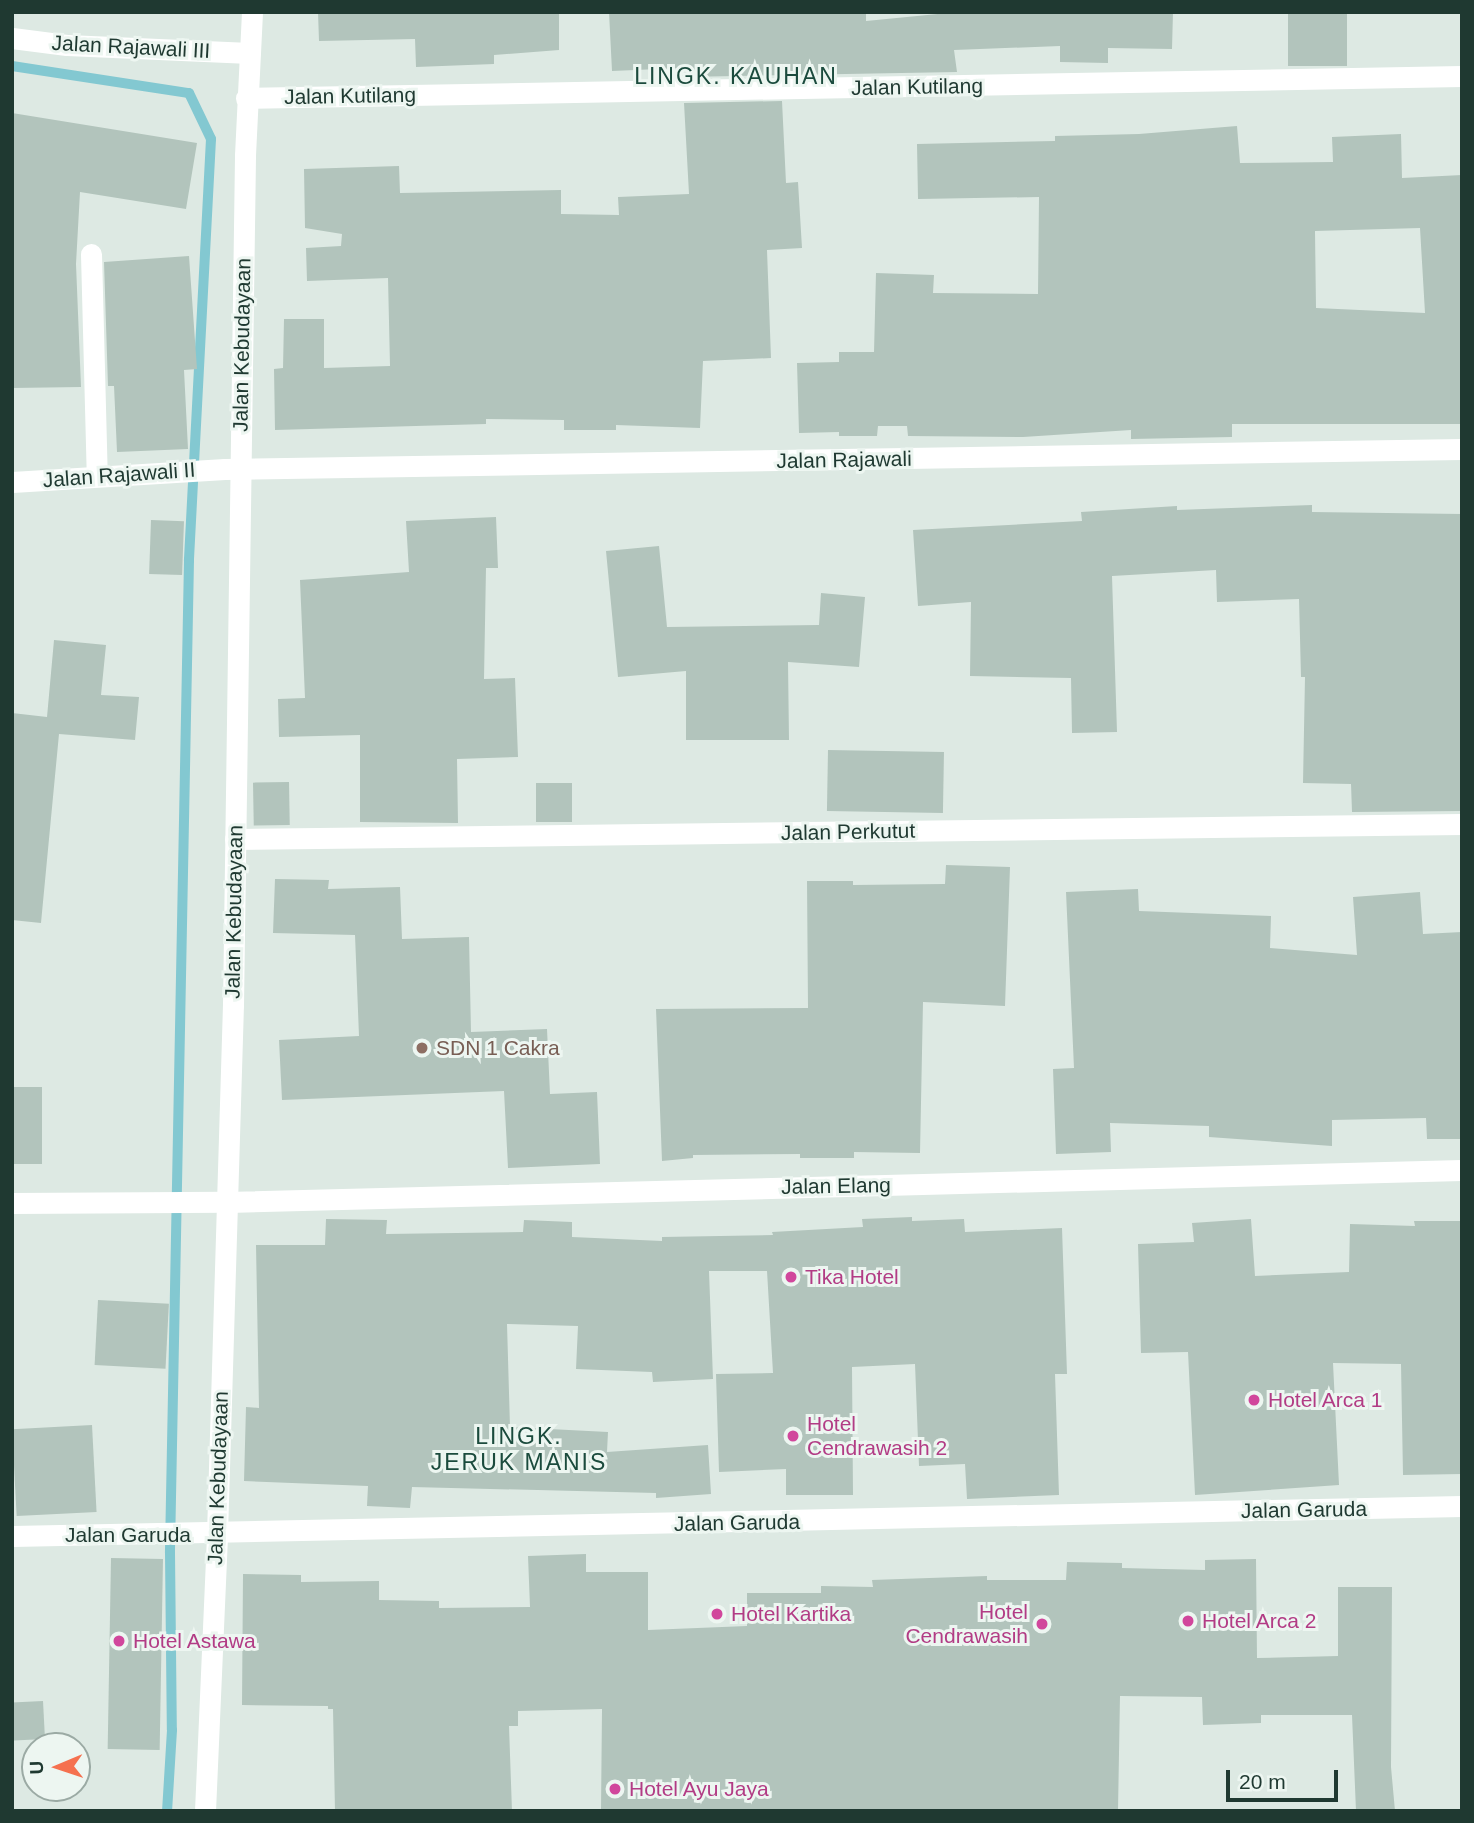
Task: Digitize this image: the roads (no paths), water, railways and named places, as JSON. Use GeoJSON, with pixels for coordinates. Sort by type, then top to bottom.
{"type":"FeatureCollection","features":[{"type":"Feature","properties":{"kind":"street","name":"Jalan Kebudayaan"},"geometry":{"type":"LineString","coordinates":[[205,1811],[209,1535],[219,1202],[235,839],[233,469],[246,98],[252,12]]}},
{"type":"Feature","properties":{"kind":"street","name":"Jalan Rajawali III"},"geometry":{"type":"LineString","coordinates":[[12,38],[67,45],[250,53]]}},
{"type":"Feature","properties":{"kind":"street","name":"Jalan Kutilang"},"geometry":{"type":"LineString","coordinates":[[246,98],[1462,76]]}},
{"type":"Feature","properties":{"kind":"street"},"geometry":{"type":"LineString","coordinates":[[91,254],[97,476]]}},
{"type":"Feature","properties":{"kind":"street","name":"Jalan Rajawali"},"geometry":{"type":"LineString","coordinates":[[233,469],[1462,450]]}},
{"type":"Feature","properties":{"kind":"street","name":"Jalan Rajawali II"},"geometry":{"type":"LineString","coordinates":[[12,482],[168,470],[233,469]]}},
{"type":"Feature","properties":{"kind":"street","name":"Jalan Perkutut"},"geometry":{"type":"LineString","coordinates":[[235,839],[1462,824]]}},
{"type":"Feature","properties":{"kind":"street","name":"Jalan Elang"},"geometry":{"type":"LineString","coordinates":[[12,1203],[219,1202],[1462,1170]]}},
{"type":"Feature","properties":{"kind":"street","name":"Jalan Garuda"},"geometry":{"type":"LineString","coordinates":[[12,1536],[209,1535],[1462,1506]]}},
{"type":"Feature","properties":{"kind":"waterway"},"geometry":{"type":"LineString","coordinates":[[12,66],[189,93],[211,139],[189,560],[170,1553],[172,1730],[167,1811]]}},
{"type":"Feature","properties":{"kind":"place","name":"SDN 1 Cakra"},"geometry":{"type":"Point","coordinates":[422,1048]}},
{"type":"Feature","properties":{"kind":"place","name":"Tika Hotel"},"geometry":{"type":"Point","coordinates":[791,1277]}},
{"type":"Feature","properties":{"kind":"place","name":"Hotel Arca 1"},"geometry":{"type":"Point","coordinates":[1254,1400]}},
{"type":"Feature","properties":{"kind":"place","name":"Hotel Cendrawasih 2"},"geometry":{"type":"Point","coordinates":[793,1436]}},
{"type":"Feature","properties":{"kind":"place","name":"Hotel Kartika"},"geometry":{"type":"Point","coordinates":[717,1614]}},
{"type":"Feature","properties":{"kind":"place","name":"Hotel Arca 2"},"geometry":{"type":"Point","coordinates":[1188,1621]}},
{"type":"Feature","properties":{"kind":"place","name":"Hotel Cendrawasih"},"geometry":{"type":"Point","coordinates":[1042,1624]}},
{"type":"Feature","properties":{"kind":"place","name":"Hotel Astawa"},"geometry":{"type":"Point","coordinates":[119,1641]}},
{"type":"Feature","properties":{"kind":"place","name":"Hotel Ayu Jaya"},"geometry":{"type":"Point","coordinates":[615,1789]}},
{"type":"Feature","properties":{"kind":"district","name":"LINGK. KAUHAN"},"geometry":{"type":"Point","coordinates":[736,76]}},
{"type":"Feature","properties":{"kind":"district","name":"LINGK. JERUK MANIS"},"geometry":{"type":"Point","coordinates":[519,1449]}}]}
